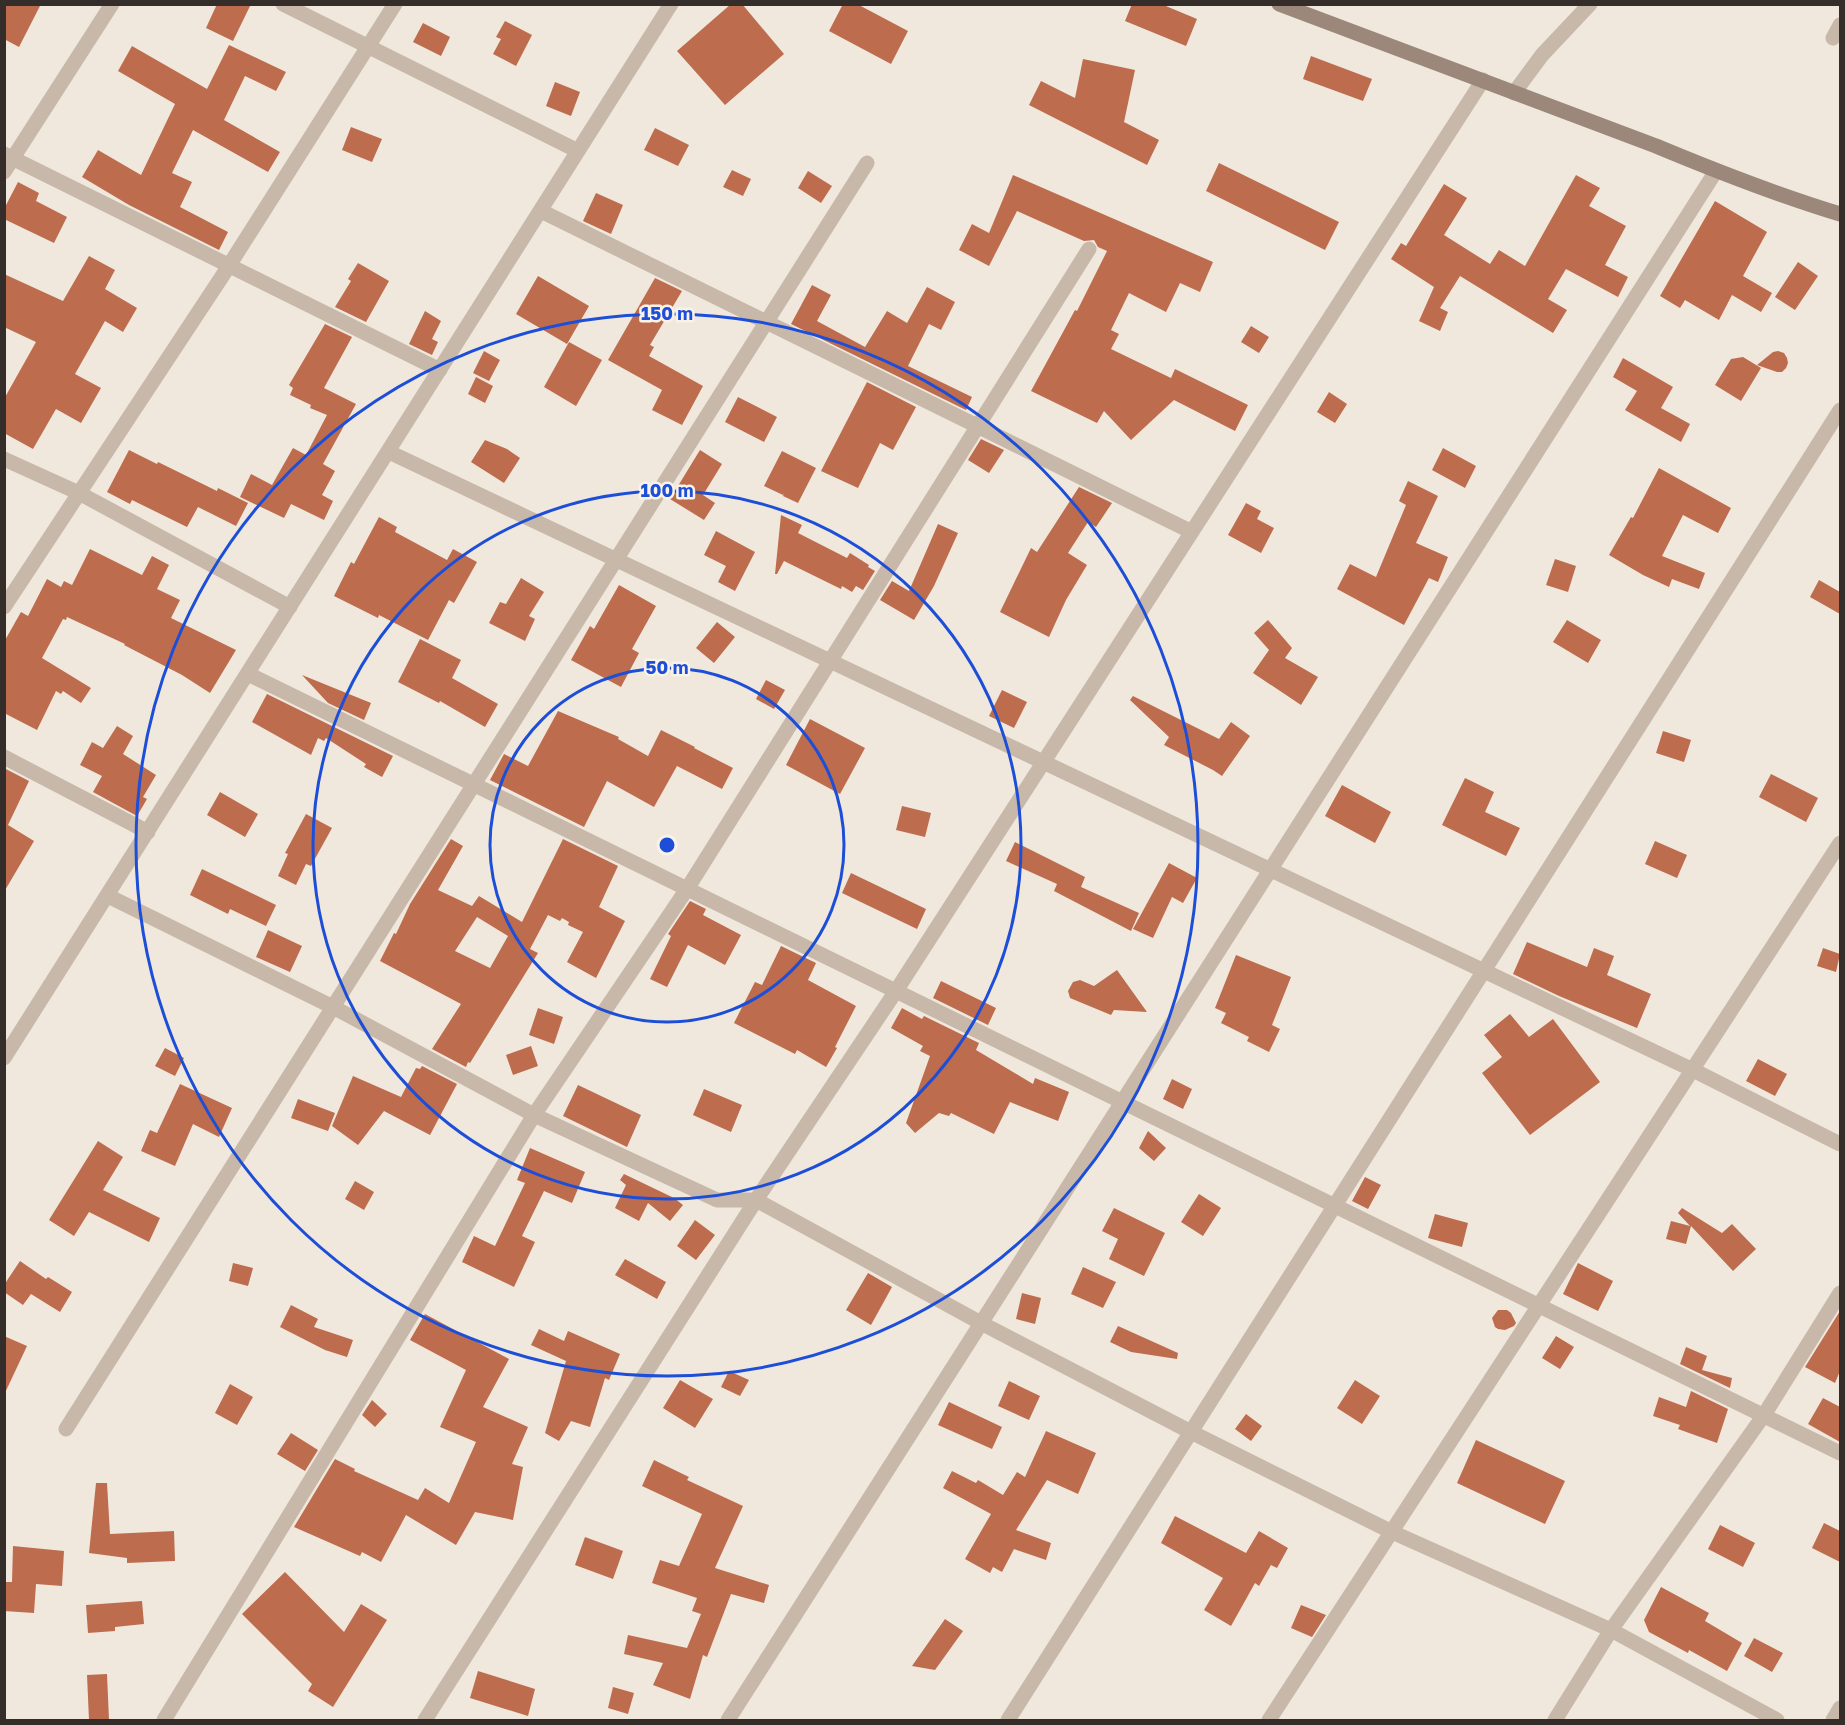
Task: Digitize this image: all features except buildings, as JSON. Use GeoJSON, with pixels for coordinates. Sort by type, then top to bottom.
{"type":"FeatureCollection","features":[{"type":"Feature","properties":{"kind":"main road"},"geometry":{"type":"LineString","coordinates":[[1287,6],[1785,197],[1840,214]]}},
{"type":"Feature","properties":{"kind":"street"},"geometry":{"type":"LineString","coordinates":[[4,172],[9,156],[112,4]]}},
{"type":"Feature","properties":{"kind":"street"},"geometry":{"type":"LineString","coordinates":[[283,4],[578,151]]}},
{"type":"Feature","properties":{"kind":"street"},"geometry":{"type":"LineString","coordinates":[[4,607],[229,266],[395,4]]}},
{"type":"Feature","properties":{"kind":"street"},"geometry":{"type":"LineString","coordinates":[[4,1058],[671,4]]}},
{"type":"Feature","properties":{"kind":"street"},"geometry":{"type":"LineString","coordinates":[[1514,93],[1542,55],[1590,4]]}},
{"type":"Feature","properties":{"kind":"street"},"geometry":{"type":"LineString","coordinates":[[425,1720],[756,1200],[896,991],[1483,80]]}},
{"type":"Feature","properties":{"kind":"street"},"geometry":{"type":"LineString","coordinates":[[9,156],[440,370]]}},
{"type":"Feature","properties":{"kind":"street"},"geometry":{"type":"LineString","coordinates":[[66,1429],[867,163]]}},
{"type":"Feature","properties":{"kind":"street"},"geometry":{"type":"LineString","coordinates":[[728,1720],[1716,171]]}},
{"type":"Feature","properties":{"kind":"street"},"geometry":{"type":"LineString","coordinates":[[541,211],[1192,532]]}},
{"type":"Feature","properties":{"kind":"street"},"geometry":{"type":"LineString","coordinates":[[164,1720],[534,1115],[687,889],[1089,249]]}},
{"type":"Feature","properties":{"kind":"street"},"geometry":{"type":"LineString","coordinates":[[1008,1720],[1840,410]]}},
{"type":"Feature","properties":{"kind":"street"},"geometry":{"type":"LineString","coordinates":[[389,452],[1693,1070],[1840,1144]]}},
{"type":"Feature","properties":{"kind":"street"},"geometry":{"type":"LineString","coordinates":[[4,459],[79,493],[290,607]]}},
{"type":"Feature","properties":{"kind":"street"},"geometry":{"type":"LineString","coordinates":[[248,674],[1840,1453]]}},
{"type":"Feature","properties":{"kind":"street"},"geometry":{"type":"LineString","coordinates":[[4,757],[148,832]]}},
{"type":"Feature","properties":{"kind":"street"},"geometry":{"type":"LineString","coordinates":[[1269,1720],[1840,843]]}},
{"type":"Feature","properties":{"kind":"street"},"geometry":{"type":"LineString","coordinates":[[108,896],[333,1007],[534,1115],[717,1200],[756,1200],[981,1323],[1191,1432],[1392,1532],[1611,1630],[1777,1720]]}},
{"type":"Feature","properties":{"kind":"street"},"geometry":{"type":"LineString","coordinates":[[1555,1720],[1611,1630],[1764,1415],[1840,1293]]}},
{"type":"Feature","properties":{"kind":"street"},"geometry":{"type":"LineString","coordinates":[[1833,1720],[1840,1708]]}}]}
